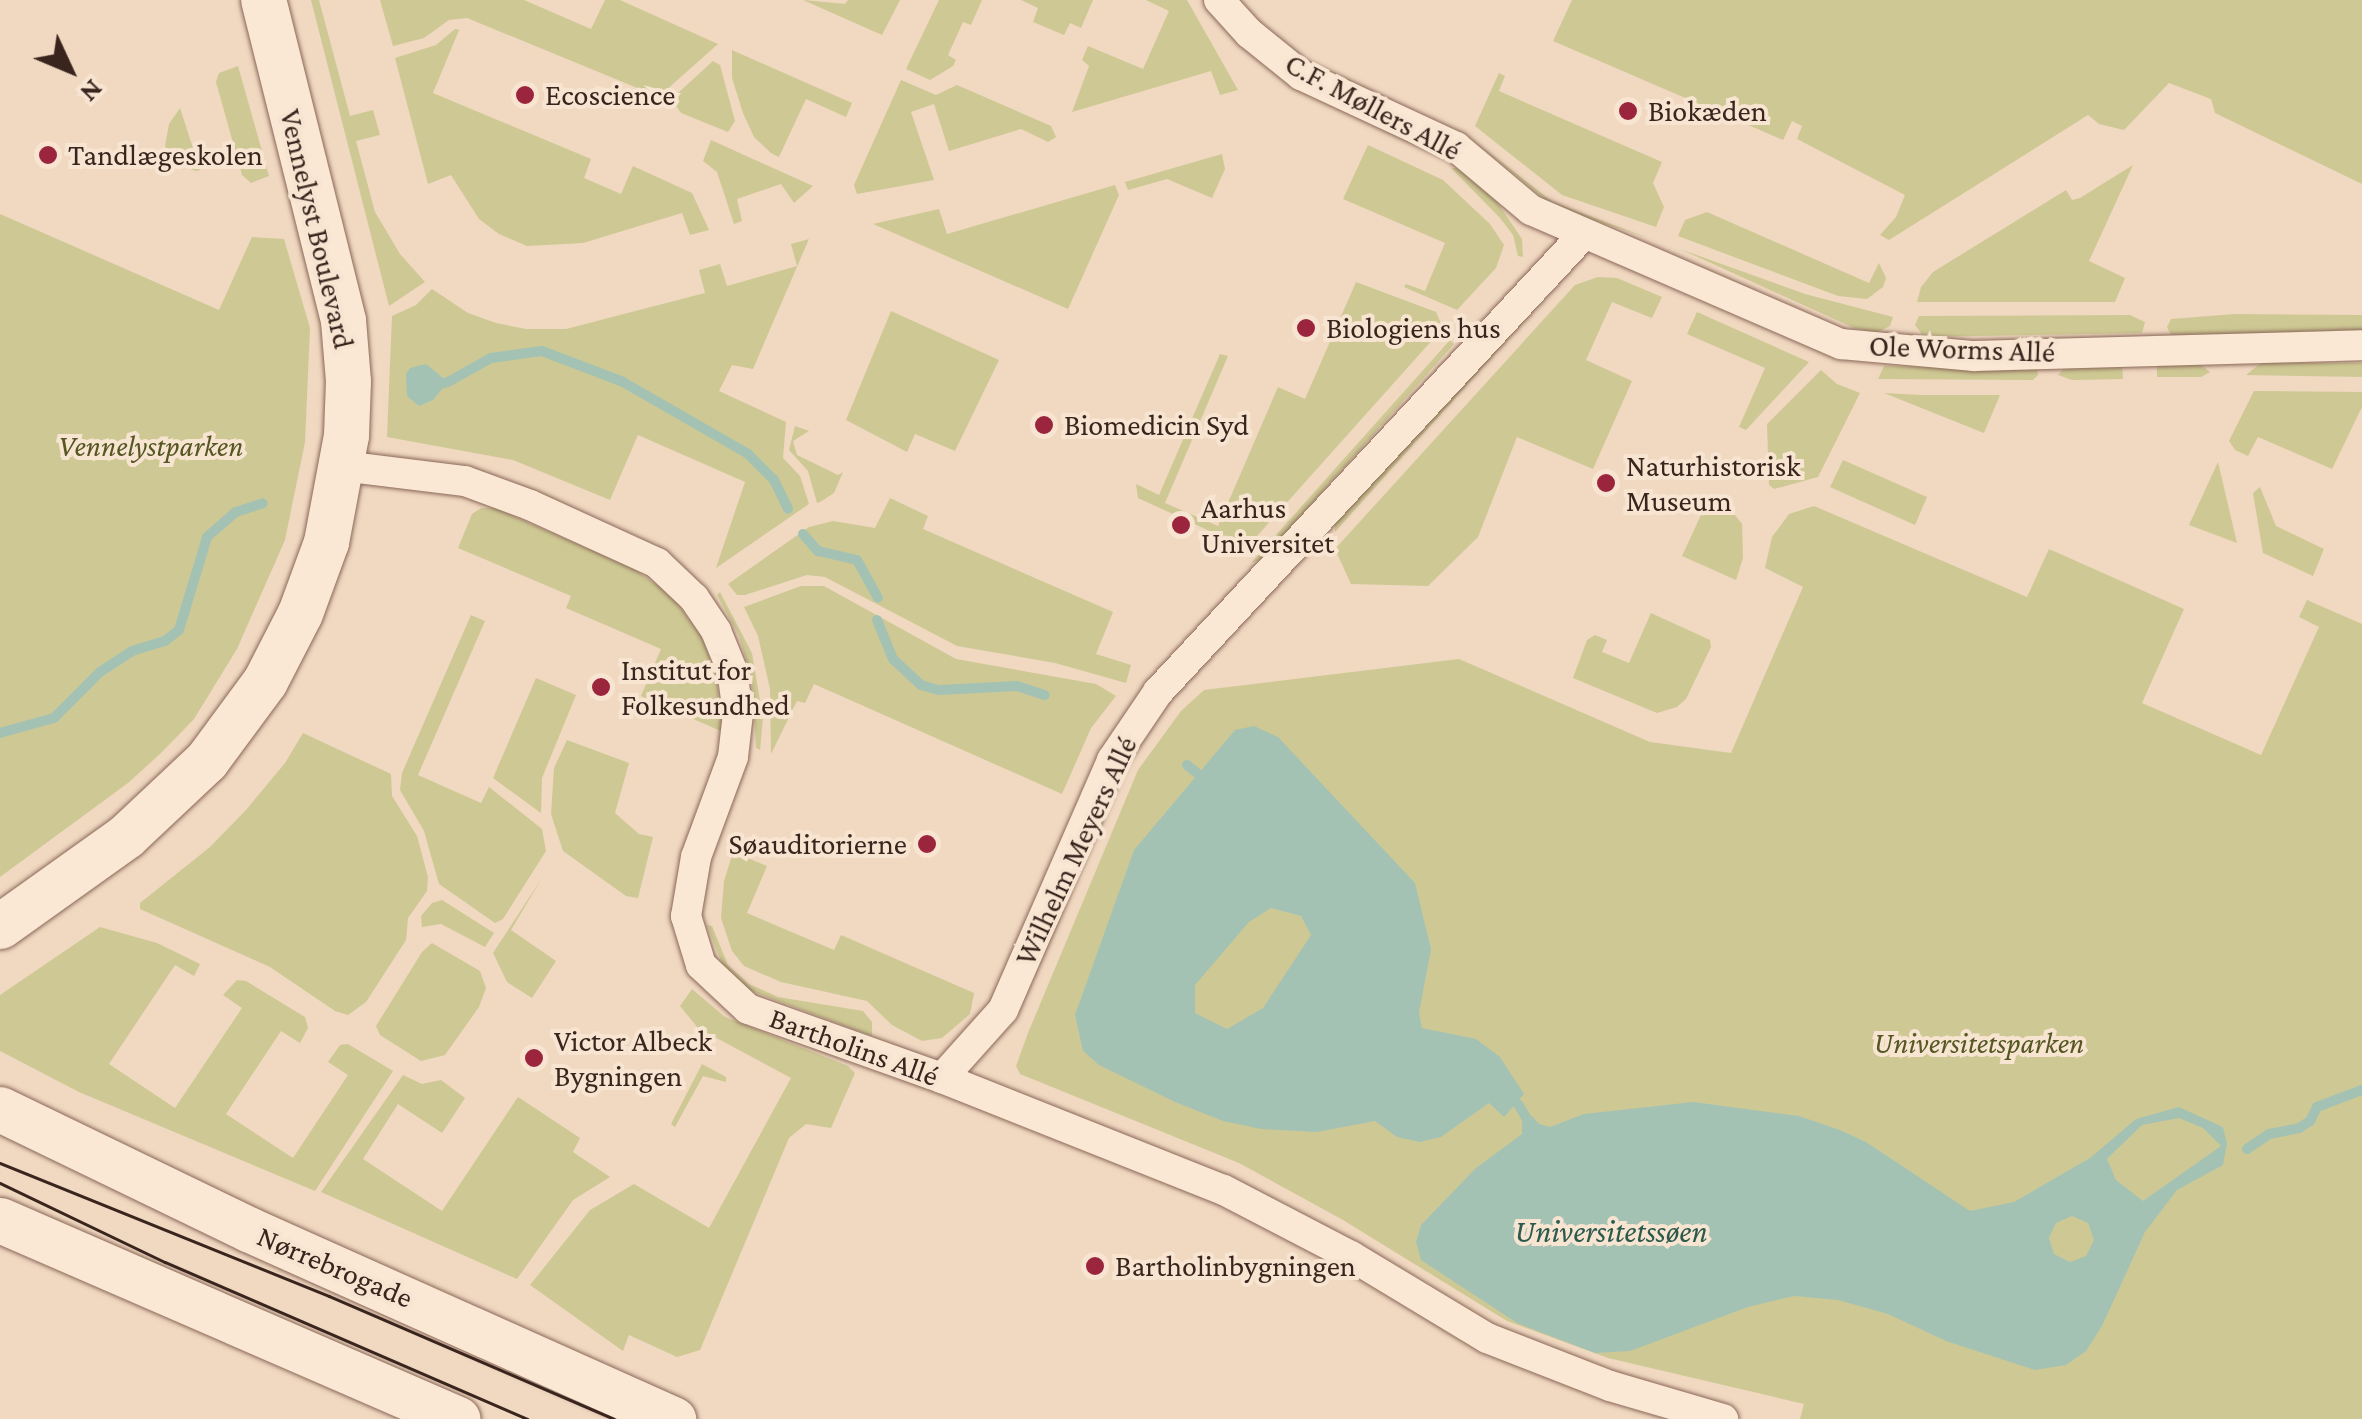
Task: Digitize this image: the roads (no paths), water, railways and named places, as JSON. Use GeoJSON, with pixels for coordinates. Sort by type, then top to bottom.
{"type":"FeatureCollection","features":[{"type":"Feature","properties":{"kind":"main road","name":"Vennelyst Boulevard"},"geometry":{"type":"LineString","coordinates":[[0,926],[158,810],[227,736],[266,681],[300,613],[326,542],[342,466],[348,380],[343,320],[263,0]]}},
{"type":"Feature","properties":{"kind":"main road","name":"Nørrebrogade"},"geometry":{"type":"LineString","coordinates":[[0,1109],[248,1229],[673,1419]]}},
{"type":"Feature","properties":{"kind":"main road"},"geometry":{"type":"LineString","coordinates":[[0,1220],[458,1419]]}},
{"type":"Feature","properties":{"kind":"street","name":"C.F. Møllers Allé"},"geometry":{"type":"LineString","coordinates":[[1219,0],[1249,33],[1300,75],[1456,147],[1531,210],[1584,234]]}},
{"type":"Feature","properties":{"kind":"street","name":"Ole Worms Allé"},"geometry":{"type":"LineString","coordinates":[[1584,234],[1811,334],[1889,352],[1974,356],[2362,346]]}},
{"type":"Feature","properties":{"kind":"street","name":"Wilhelm Meyers Allé"},"geometry":{"type":"LineString","coordinates":[[942,1078],[1003,1010],[1112,760],[1158,692],[1584,234]]}},
{"type":"Feature","properties":{"kind":"street","name":"Bartholins Allé"},"geometry":{"type":"LineString","coordinates":[[342,466],[466,481],[611,539],[657,564],[687,591],[716,631],[732,670],[738,713],[733,758],[696,857],[686,916],[700,966],[748,1009],[942,1078],[1224,1190],[1352,1256],[1487,1338],[1610,1386],[1723,1419]]}},
{"type":"Feature","properties":{"kind":"water"},"geometry":{"type":"Polygon","coordinates":[[[426,364],[448,382],[433,400],[419,406],[407,396],[406,374],[410,368],[426,364]]]}},
{"type":"Feature","properties":{"kind":"water"},"geometry":{"type":"Polygon","coordinates":[[[1254,726],[1278,737],[1415,883],[1431,949],[1419,1013],[1422,1028],[1476,1039],[1500,1057],[1524,1094],[1504,1117],[1489,1103],[1441,1137],[1420,1142],[1397,1137],[1375,1121],[1317,1132],[1261,1129],[1223,1121],[1175,1102],[1099,1065],[1083,1051],[1075,1015],[1134,850],[1235,730],[1254,726]],[[1271,908],[1249,922],[1195,985],[1195,1013],[1227,1029],[1263,1008],[1311,935],[1301,916],[1271,908]]]}},
{"type":"Feature","properties":{"kind":"water","name":"Universitetssøen"},"geometry":{"type":"Polygon","coordinates":[[[1693,1102],[1799,1116],[1866,1142],[1970,1211],[2014,1202],[2090,1158],[2136,1119],[2179,1107],[2223,1127],[2227,1144],[2223,1165],[2177,1190],[2145,1232],[2102,1326],[2086,1351],[2066,1365],[2035,1370],[1946,1341],[1888,1314],[1838,1300],[1794,1296],[1748,1307],[1630,1351],[1595,1353],[1517,1323],[1421,1260],[1416,1242],[1421,1225],[1476,1168],[1522,1134],[1522,1121],[1532,1116],[1539,1124],[1550,1127],[1584,1114],[1693,1102]],[[2179,1118],[2142,1125],[2107,1159],[2116,1180],[2143,1201],[2221,1146],[2203,1128],[2179,1118]],[[2072,1216],[2056,1223],[2049,1238],[2054,1254],[2070,1262],[2086,1256],[2094,1240],[2088,1223],[2072,1216]]]}},
{"type":"Feature","properties":{"kind":"waterway"},"geometry":{"type":"LineString","coordinates":[[434,385],[448,382],[491,358],[542,351],[623,382],[748,454],[774,480],[788,509]]}},
{"type":"Feature","properties":{"kind":"waterway"},"geometry":{"type":"LineString","coordinates":[[0,733],[54,718],[100,672],[132,651],[165,641],[179,630],[207,537],[236,512],[263,503]]}},
{"type":"Feature","properties":{"kind":"waterway"},"geometry":{"type":"LineString","coordinates":[[803,534],[818,551],[857,560],[878,598]]}},
{"type":"Feature","properties":{"kind":"waterway"},"geometry":{"type":"LineString","coordinates":[[877,620],[893,659],[921,685],[939,690],[1017,686],[1045,695]]}},
{"type":"Feature","properties":{"kind":"waterway"},"geometry":{"type":"LineString","coordinates":[[1187,765],[1197,773]]}},
{"type":"Feature","properties":{"kind":"waterway"},"geometry":{"type":"LineString","coordinates":[[2247,1149],[2269,1134],[2299,1128],[2310,1121],[2317,1107],[2362,1090]]}},
{"type":"Feature","properties":{"kind":"waterway"},"geometry":{"type":"LineString","coordinates":[[1518,1104],[1527,1119]]}},
{"type":"Feature","properties":{"kind":"tram line"},"geometry":{"type":"LineString","coordinates":[[0,1163],[329,1296],[614,1419]]}},
{"type":"Feature","properties":{"kind":"tram line"},"geometry":{"type":"LineString","coordinates":[[0,1183],[165,1262],[527,1419]]}},
{"type":"Feature","properties":{"kind":"place","name":"Ecoscience"},"geometry":{"type":"Point","coordinates":[525,95]}},
{"type":"Feature","properties":{"kind":"place","name":"Biokæden"},"geometry":{"type":"Point","coordinates":[1628,111]}},
{"type":"Feature","properties":{"kind":"place","name":"Tandlægeskolen"},"geometry":{"type":"Point","coordinates":[48,155]}},
{"type":"Feature","properties":{"kind":"place","name":"Biologiens hus"},"geometry":{"type":"Point","coordinates":[1306,328]}},
{"type":"Feature","properties":{"kind":"place","name":"Biomedicin Syd"},"geometry":{"type":"Point","coordinates":[1044,425]}},
{"type":"Feature","properties":{"kind":"place","name":"Naturhistorisk Museum"},"geometry":{"type":"Point","coordinates":[1606,483]}},
{"type":"Feature","properties":{"kind":"place","name":"Aarhus Universitet"},"geometry":{"type":"Point","coordinates":[1181,525]}},
{"type":"Feature","properties":{"kind":"place","name":"Institut for Folkesundhed"},"geometry":{"type":"Point","coordinates":[601,687]}},
{"type":"Feature","properties":{"kind":"place","name":"Søauditorierne"},"geometry":{"type":"Point","coordinates":[927,844]}},
{"type":"Feature","properties":{"kind":"place","name":"Victor Albeck Bygningen"},"geometry":{"type":"Point","coordinates":[534,1058]}},
{"type":"Feature","properties":{"kind":"place","name":"Bartholinbygningen"},"geometry":{"type":"Point","coordinates":[1095,1266]}},
{"type":"Feature","properties":{"kind":"park label","name":"Vennelystparken"},"geometry":{"type":"Point","coordinates":[151,446]}},
{"type":"Feature","properties":{"kind":"park label","name":"Universitetsparken"},"geometry":{"type":"Point","coordinates":[1979,1043]}}]}
